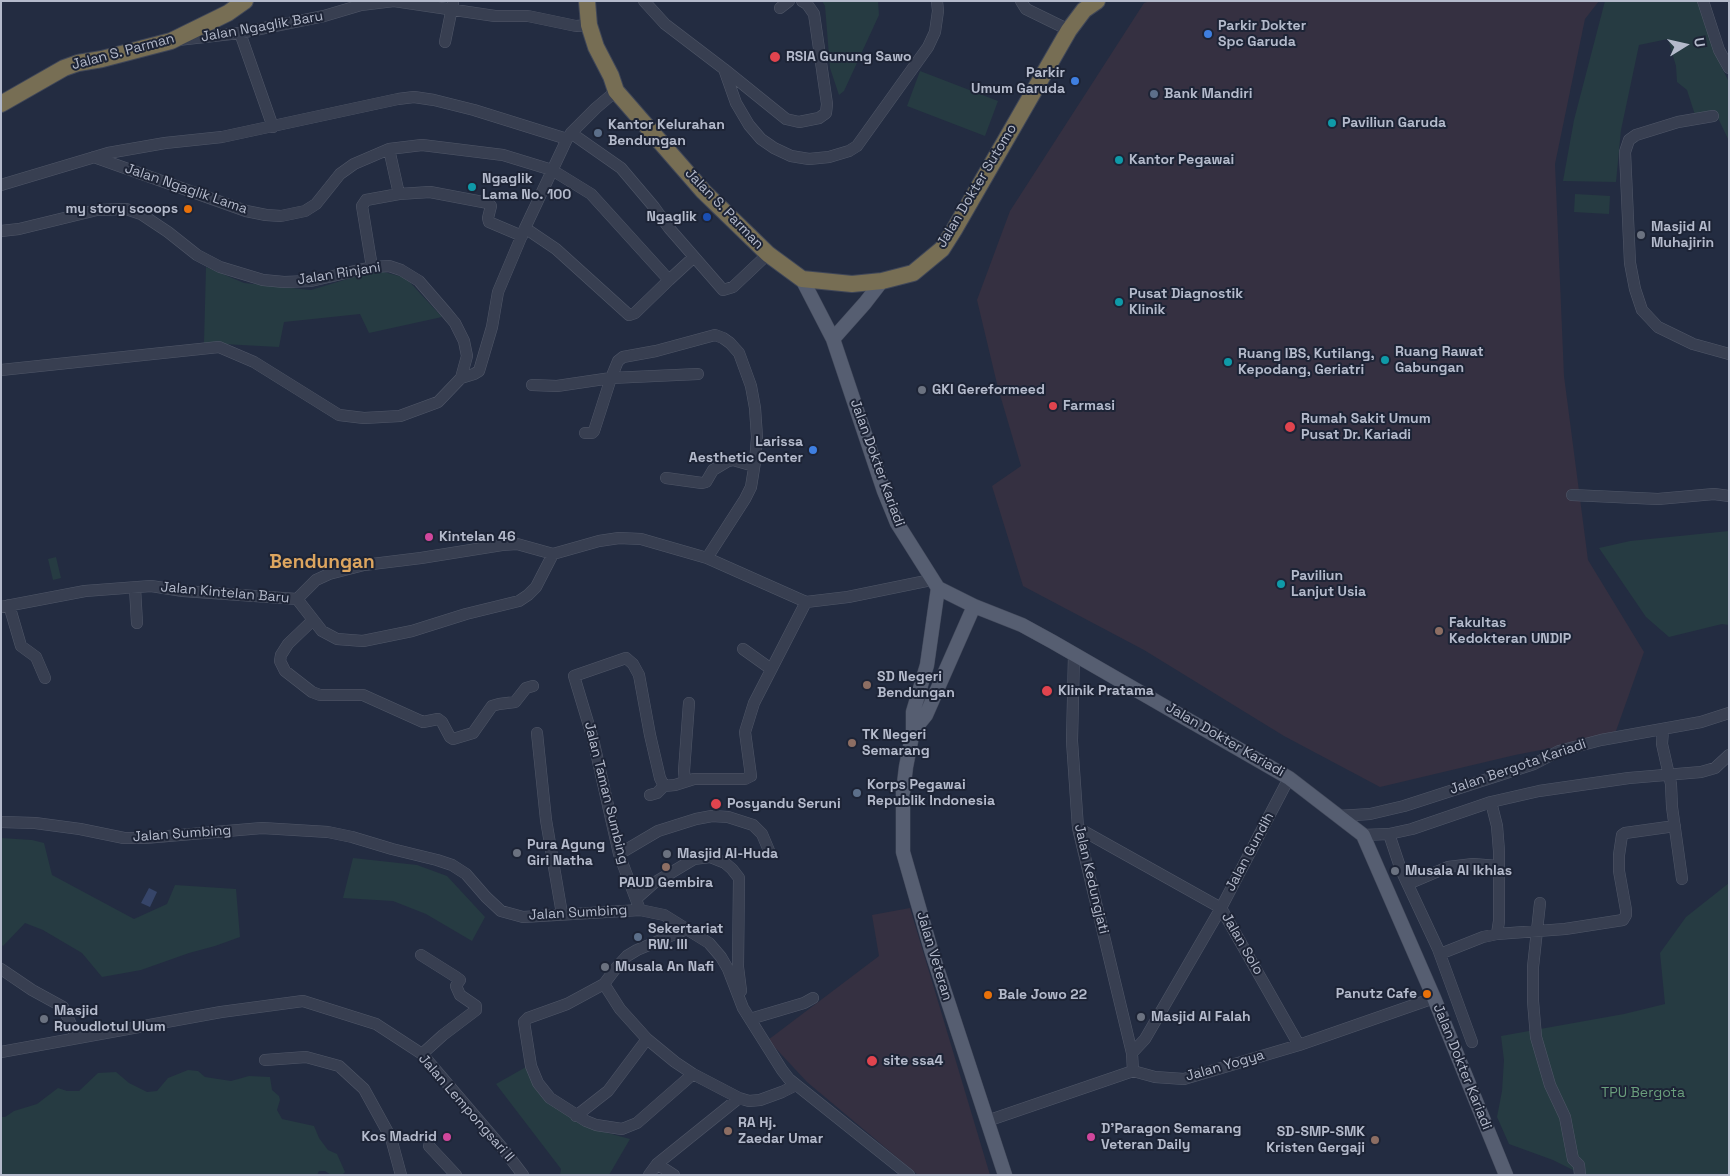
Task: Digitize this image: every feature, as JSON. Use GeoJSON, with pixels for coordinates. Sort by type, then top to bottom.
{"type":"FeatureCollection","features":[{"type":"Feature","properties":{"kind":"highway","name":"Jalan S. Parman"},"geometry":{"type":"LineString","coordinates":[[3,99],[71,65],[171,41],[228,13],[245,1]]}},
{"type":"Feature","properties":{"kind":"highway","name":"Jalan S. Parman"},"geometry":{"type":"LineString","coordinates":[[587,1],[589,25],[596,47],[611,76],[616,91],[702,191],[768,254],[802,278]]}},
{"type":"Feature","properties":{"kind":"highway","name":"Jalan Dokter Sutomo"},"geometry":{"type":"LineString","coordinates":[[802,278],[852,284],[882,281],[913,273],[942,249],[1069,30],[1087,4]]}},
{"type":"Feature","properties":{"kind":"main road","name":"Jalan Dokter Kariadi"},"geometry":{"type":"LineString","coordinates":[[802,278],[833,339],[892,513],[934,584],[974,606],[1022,625],[1289,778],[1363,835],[1434,998],[1506,1175]]}},
{"type":"Feature","properties":{"kind":"main road"},"geometry":{"type":"LineString","coordinates":[[833,339],[882,281]]}},
{"type":"Feature","properties":{"kind":"main road","name":"Jalan Veteran"},"geometry":{"type":"LineString","coordinates":[[934,584],[927,665],[913,712],[913,731],[903,792],[904,852],[932,953],[1005,1175]]}},
{"type":"Feature","properties":{"kind":"main road","name":"Jalan Veteran"},"geometry":{"type":"LineString","coordinates":[[913,731],[926,715],[974,606]]}},
{"type":"Feature","properties":{"kind":"street","name":"Jalan Ngaglik Baru"},"geometry":{"type":"LineString","coordinates":[[171,41],[240,33],[324,16],[361,5],[394,1],[452,5],[496,16],[528,16],[576,26],[589,25]]}},
{"type":"Feature","properties":{"kind":"street"},"geometry":{"type":"LineString","coordinates":[[644,1],[664,24],[786,119],[799,122],[819,118],[826,113],[828,104],[814,14],[807,4],[802,1]]}},
{"type":"Feature","properties":{"kind":"street"},"geometry":{"type":"LineString","coordinates":[[724,69],[736,103],[749,125],[761,139],[774,148],[791,156],[809,159],[829,157],[849,151],[857,146],[928,47],[935,32],[938,11],[937,1]]}},
{"type":"Feature","properties":{"kind":"street"},"geometry":{"type":"LineString","coordinates":[[1021,1],[1026,9],[1069,30]]}},
{"type":"Feature","properties":{"kind":"street"},"geometry":{"type":"LineString","coordinates":[[1703,1],[1719,50],[1729,68]]}},
{"type":"Feature","properties":{"kind":"street"},"geometry":{"type":"LineString","coordinates":[[445,42],[452,5]]}},
{"type":"Feature","properties":{"kind":"street"},"geometry":{"type":"LineString","coordinates":[[240,33],[272,127]]}},
{"type":"Feature","properties":{"kind":"street"},"geometry":{"type":"LineString","coordinates":[[1,370],[220,347],[254,362],[339,415],[364,418],[400,416],[438,402],[461,378],[474,374],[478,370],[492,327],[498,292],[552,170],[569,136],[616,91]]}},
{"type":"Feature","properties":{"kind":"street","name":"Jalan Ngaglik Lama"},"geometry":{"type":"LineString","coordinates":[[1,185],[108,153],[166,143],[222,137],[398,99],[414,98],[434,100],[569,136],[621,168],[723,290],[733,287],[768,254]]}},
{"type":"Feature","properties":{"kind":"street"},"geometry":{"type":"LineString","coordinates":[[1713,116],[1678,122],[1636,135],[1629,140],[1625,152],[1630,255],[1635,289],[1642,310],[1658,327],[1693,344],[1729,354]]}},
{"type":"Feature","properties":{"kind":"street","name":"Jalan Ngaglik Lama"},"geometry":{"type":"LineString","coordinates":[[94,156],[246,211],[281,216],[305,211],[316,204],[340,174],[354,164],[389,149],[422,145],[503,155],[552,170],[591,194],[669,280]]}},
{"type":"Feature","properties":{"kind":"street"},"geometry":{"type":"LineString","coordinates":[[389,149],[399,194]]}},
{"type":"Feature","properties":{"kind":"street"},"geometry":{"type":"LineString","coordinates":[[372,267],[362,206],[363,202],[399,194],[430,192],[488,203],[491,206],[489,222],[524,232],[556,249],[629,315],[635,313],[694,257]]}},
{"type":"Feature","properties":{"kind":"street","name":"Jalan Rinjani"},"geometry":{"type":"LineString","coordinates":[[1,230],[19,229],[97,210],[126,209],[141,214],[197,255],[220,267],[263,280],[284,282],[311,281],[372,267],[389,266],[401,270],[419,281],[456,323],[464,341],[467,356],[461,378]]}},
{"type":"Feature","properties":{"kind":"street"},"geometry":{"type":"LineString","coordinates":[[585,433],[592,433],[594,431],[611,378],[618,361],[623,357],[656,351],[715,335],[730,343],[738,353],[751,386],[757,437],[754,466],[751,487],[745,500],[707,558]]}},
{"type":"Feature","properties":{"kind":"street"},"geometry":{"type":"LineString","coordinates":[[532,384],[572,385],[611,378],[698,374]]}},
{"type":"Feature","properties":{"kind":"street"},"geometry":{"type":"LineString","coordinates":[[666,478],[702,483],[706,482],[713,470],[728,460],[754,466]]}},
{"type":"Feature","properties":{"kind":"street"},"geometry":{"type":"LineString","coordinates":[[1572,495],[1658,499],[1714,494],[1729,496]]}},
{"type":"Feature","properties":{"kind":"street"},"geometry":{"type":"LineString","coordinates":[[297,599],[312,621],[322,631],[337,639],[363,641],[412,631],[466,614],[519,601],[536,587],[553,554],[599,541],[619,538],[641,539],[707,558],[806,602],[934,584]]}},
{"type":"Feature","properties":{"kind":"street","name":"Jalan Kintelan Baru"},"geometry":{"type":"LineString","coordinates":[[5,606],[85,591],[151,586],[183,591],[297,599],[316,580],[329,574],[364,565],[517,544],[553,554]]}},
{"type":"Feature","properties":{"kind":"street"},"geometry":{"type":"LineString","coordinates":[[135,588],[137,623]]}},
{"type":"Feature","properties":{"kind":"street"},"geometry":{"type":"LineString","coordinates":[[650,795],[657,793],[664,786],[675,785],[685,781],[704,778],[746,779],[751,776],[745,732],[754,703],[806,602]]}},
{"type":"Feature","properties":{"kind":"street"},"geometry":{"type":"LineString","coordinates":[[5,606],[21,646],[36,657],[45,678]]}},
{"type":"Feature","properties":{"kind":"street"},"geometry":{"type":"LineString","coordinates":[[312,621],[288,644],[281,655],[280,661],[285,671],[312,692],[320,695],[363,696],[424,722],[438,719],[453,739],[462,738],[473,733],[492,706],[515,702],[526,688],[533,686]]}},
{"type":"Feature","properties":{"kind":"street"},"geometry":{"type":"LineString","coordinates":[[743,649],[771,669]]}},
{"type":"Feature","properties":{"kind":"street","name":"Jalan Kedungjati"},"geometry":{"type":"LineString","coordinates":[[1074,654],[1072,740],[1078,828],[1132,1053],[1133,1071]]}},
{"type":"Feature","properties":{"kind":"street","name":"Jalan Taman Sumbing"},"geometry":{"type":"LineString","coordinates":[[638,904],[619,854],[593,739],[574,676],[626,658],[633,664],[640,675],[650,735],[660,778],[664,786]]}},
{"type":"Feature","properties":{"kind":"street"},"geometry":{"type":"LineString","coordinates":[[685,781],[684,771],[689,703]]}},
{"type":"Feature","properties":{"kind":"street","name":"Jalan Bergota Kariadi"},"geometry":{"type":"LineString","coordinates":[[1338,816],[1370,814],[1404,806],[1534,764],[1559,751],[1601,740],[1701,722],[1729,713]]}},
{"type":"Feature","properties":{"kind":"street"},"geometry":{"type":"LineString","coordinates":[[1663,729],[1662,744],[1669,775],[1682,879]]}},
{"type":"Feature","properties":{"kind":"street"},"geometry":{"type":"LineString","coordinates":[[536,733],[546,820],[562,914]]}},
{"type":"Feature","properties":{"kind":"street"},"geometry":{"type":"LineString","coordinates":[[1363,835],[1389,834],[1412,829],[1491,802],[1539,791],[1629,778],[1701,772],[1715,768],[1729,755]]}},
{"type":"Feature","properties":{"kind":"street","name":"Jalan Gundih"},"geometry":{"type":"LineString","coordinates":[[1132,1053],[1145,1039],[1221,908],[1289,778]]}},
{"type":"Feature","properties":{"kind":"street"},"geometry":{"type":"LineString","coordinates":[[1491,802],[1497,826],[1499,921],[1497,934]]}},
{"type":"Feature","properties":{"kind":"street"},"geometry":{"type":"LineString","coordinates":[[619,854],[658,831],[712,816],[728,817],[753,825],[762,834],[770,853]]}},
{"type":"Feature","properties":{"kind":"street","name":"Jalan Sumbing"},"geometry":{"type":"LineString","coordinates":[[1,822],[35,823],[80,829],[124,838],[262,828],[328,832],[452,865],[466,874],[486,897],[501,910],[523,917],[638,904],[664,915],[709,943],[728,969],[743,1008],[782,1070],[796,1085],[909,1175]]}},
{"type":"Feature","properties":{"kind":"street"},"geometry":{"type":"LineString","coordinates":[[1440,954],[1483,937],[1497,934],[1538,932],[1623,920],[1626,910],[1619,863],[1622,835],[1675,826]]}},
{"type":"Feature","properties":{"kind":"street","name":"Jalan Solo"},"geometry":{"type":"LineString","coordinates":[[1078,828],[1221,908],[1299,1045]]}},
{"type":"Feature","properties":{"kind":"street"},"geometry":{"type":"LineString","coordinates":[[1389,834],[1401,870],[1440,954],[1472,1042]]}},
{"type":"Feature","properties":{"kind":"street"},"geometry":{"type":"LineString","coordinates":[[638,904],[654,883],[694,859],[710,857],[725,863],[732,869],[738,878],[738,967],[743,1008]]}},
{"type":"Feature","properties":{"kind":"street"},"geometry":{"type":"LineString","coordinates":[[1408,884],[1448,867],[1473,864],[1498,866]]}},
{"type":"Feature","properties":{"kind":"street"},"geometry":{"type":"LineString","coordinates":[[1540,903],[1538,932],[1534,951],[1533,1001],[1536,1037],[1550,1085],[1565,1117],[1573,1158],[1579,1165],[1580,1175]]}},
{"type":"Feature","properties":{"kind":"street"},"geometry":{"type":"LineString","coordinates":[[687,929],[627,956],[604,984],[567,1004],[528,1018],[524,1022],[531,1066],[538,1083],[550,1098],[576,1116],[596,1125],[622,1129],[629,1127],[693,1074]]}},
{"type":"Feature","properties":{"kind":"street"},"geometry":{"type":"LineString","coordinates":[[421,955],[460,980],[456,986],[460,995],[476,1006],[476,1010],[422,1054]]}},
{"type":"Feature","properties":{"kind":"street"},"geometry":{"type":"LineString","coordinates":[[1,969],[32,990],[63,1007],[77,1038]]}},
{"type":"Feature","properties":{"kind":"street"},"geometry":{"type":"LineString","coordinates":[[604,984],[620,1009],[646,1039],[693,1074],[739,1098],[760,1100],[796,1085]]}},
{"type":"Feature","properties":{"kind":"street"},"geometry":{"type":"LineString","coordinates":[[750,1019],[812,998]]}},
{"type":"Feature","properties":{"kind":"street","name":"Jalan Yogya"},"geometry":{"type":"LineString","coordinates":[[1133,1071],[1154,1077],[1184,1079],[1299,1045],[1434,998]]}},
{"type":"Feature","properties":{"kind":"street","name":"Jalan Lempongsari II"},"geometry":{"type":"LineString","coordinates":[[1,1052],[221,1012],[303,1001],[376,1024],[422,1054],[523,1175]]}},
{"type":"Feature","properties":{"kind":"street"},"geometry":{"type":"LineString","coordinates":[[576,1116],[608,1091],[646,1039]]}},
{"type":"Feature","properties":{"kind":"street"},"geometry":{"type":"LineString","coordinates":[[265,1060],[306,1057],[339,1066],[364,1089],[391,1138],[401,1175]]}},
{"type":"Feature","properties":{"kind":"street"},"geometry":{"type":"LineString","coordinates":[[986,1121],[1133,1071]]}},
{"type":"Feature","properties":{"kind":"street"},"geometry":{"type":"LineString","coordinates":[[649,1175],[658,1164],[739,1098]]}},
{"type":"Feature","properties":{"kind":"street"},"geometry":{"type":"LineString","coordinates":[[429,1146],[456,1175]]}},
{"type":"Feature","properties":{"kind":"street"},"geometry":{"type":"LineString","coordinates":[[658,1164],[674,1175]]}},
{"type":"Feature","properties":{"kind":"shaded area","name":"Rumah Sakit Umum Pusat Dr. Kariadi"},"geometry":{"type":"Polygon","coordinates":[[[1150,1],[1599,1],[1585,19],[1555,164],[1564,376],[1588,560],[1644,652],[1616,731],[1577,743],[1515,755],[1380,787],[1284,736],[1144,650],[1023,586],[992,486],[1021,466],[998,388],[977,300],[1010,211],[1144,3],[1150,1]]]}},
{"type":"Feature","properties":{"kind":"shaded area","name":"site ssa4"},"geometry":{"type":"Polygon","coordinates":[[[910,908],[990,1175],[918,1175],[807,1082],[768,1040],[879,956],[872,915],[910,908]]]}},
{"type":"Feature","properties":{"kind":"green space"},"geometry":{"type":"Polygon","coordinates":[[[822,1],[878,1],[879,15],[844,91],[839,95],[830,68],[825,6],[822,1]]]}},
{"type":"Feature","properties":{"kind":"green space"},"geometry":{"type":"Polygon","coordinates":[[[1605,1],[1698,1],[1720,64],[1729,82],[1729,141],[1718,118],[1695,115],[1687,90],[1677,82],[1676,66],[1668,39],[1639,45],[1621,130],[1616,182],[1563,181],[1574,120],[1605,1]]]}},
{"type":"Feature","properties":{"kind":"green space"},"geometry":{"type":"Polygon","coordinates":[[[920,71],[998,101],[985,136],[907,106],[920,71]]]}},
{"type":"Feature","properties":{"kind":"green space"},"geometry":{"type":"Polygon","coordinates":[[[1575,194],[1610,196],[1609,214],[1574,212],[1575,194]]]}},
{"type":"Feature","properties":{"kind":"green space"},"geometry":{"type":"Polygon","coordinates":[[[206,267],[244,283],[311,290],[377,270],[406,278],[442,317],[369,333],[360,314],[284,322],[279,347],[204,343],[206,267]]]}},
{"type":"Feature","properties":{"kind":"green space"},"geometry":{"type":"Polygon","coordinates":[[[1729,531],[1729,625],[1722,624],[1669,637],[1646,617],[1599,548],[1630,541],[1729,531]]]}},
{"type":"Feature","properties":{"kind":"green space"},"geometry":{"type":"Polygon","coordinates":[[[56,557],[61,578],[53,580],[48,559],[56,557]]]}},
{"type":"Feature","properties":{"kind":"green space"},"geometry":{"type":"Polygon","coordinates":[[[1,838],[32,840],[44,843],[52,875],[134,919],[167,904],[175,885],[236,889],[240,937],[141,970],[102,977],[82,953],[43,930],[25,923],[3,946],[1,944],[1,838]]]}},
{"type":"Feature","properties":{"kind":"green space"},"geometry":{"type":"Polygon","coordinates":[[[353,858],[417,865],[447,876],[485,917],[472,941],[426,914],[393,901],[343,898],[353,858]]]}},
{"type":"Feature","properties":{"kind":"green space","name":"TPU Bergota"},"geometry":{"type":"Polygon","coordinates":[[[1729,883],[1729,1175],[1583,1175],[1553,1160],[1509,1144],[1497,1117],[1502,1091],[1504,1060],[1501,1036],[1624,1014],[1665,1004],[1660,953],[1686,917],[1729,883]]]}},
{"type":"Feature","properties":{"kind":"green space"},"geometry":{"type":"Polygon","coordinates":[[[526,1067],[551,1105],[604,1132],[630,1139],[609,1175],[560,1175],[561,1169],[496,1084],[526,1067]]]}},
{"type":"Feature","properties":{"kind":"green space"},"geometry":{"type":"Polygon","coordinates":[[[188,1070],[198,1071],[205,1077],[231,1081],[249,1076],[270,1077],[272,1090],[279,1096],[280,1100],[277,1110],[282,1119],[314,1126],[319,1138],[328,1150],[337,1154],[345,1172],[342,1175],[331,1175],[325,1171],[319,1171],[317,1175],[1,1175],[1,1117],[37,1104],[58,1088],[67,1091],[79,1091],[98,1073],[116,1072],[129,1083],[147,1092],[157,1091],[168,1078],[188,1070]]]}},
{"type":"Feature","properties":{"kind":"water"},"geometry":{"type":"Polygon","coordinates":[[[149,888],[157,892],[150,907],[141,903],[149,888]]]}},
{"type":"Feature","properties":{"kind":"place","name":"Parkir Dokter Spc Garuda"},"geometry":{"type":"Point","coordinates":[1208,34]}},
{"type":"Feature","properties":{"kind":"place","name":"RSIA Gunung Sawo"},"geometry":{"type":"Point","coordinates":[775,57]}},
{"type":"Feature","properties":{"kind":"place","name":"Parkir Umum Garuda"},"geometry":{"type":"Point","coordinates":[1075,81]}},
{"type":"Feature","properties":{"kind":"place","name":"Bank Mandiri"},"geometry":{"type":"Point","coordinates":[1154,94]}},
{"type":"Feature","properties":{"kind":"place","name":"Paviliun Garuda"},"geometry":{"type":"Point","coordinates":[1332,123]}},
{"type":"Feature","properties":{"kind":"place","name":"Kantor Kelurahan Bendungan"},"geometry":{"type":"Point","coordinates":[598,133]}},
{"type":"Feature","properties":{"kind":"place","name":"Kantor Pegawai"},"geometry":{"type":"Point","coordinates":[1119,160]}},
{"type":"Feature","properties":{"kind":"place","name":"Ngaglik Lama No. 100"},"geometry":{"type":"Point","coordinates":[472,187]}},
{"type":"Feature","properties":{"kind":"place","name":"my story scoops"},"geometry":{"type":"Point","coordinates":[188,209]}},
{"type":"Feature","properties":{"kind":"place","name":"Ngaglik"},"geometry":{"type":"Point","coordinates":[707,217]}},
{"type":"Feature","properties":{"kind":"place","name":"Masjid Al Muhajirin"},"geometry":{"type":"Point","coordinates":[1641,235]}},
{"type":"Feature","properties":{"kind":"place","name":"Pusat Diagnostik Klinik"},"geometry":{"type":"Point","coordinates":[1119,302]}},
{"type":"Feature","properties":{"kind":"place","name":"Ruang Rawat Gabungan"},"geometry":{"type":"Point","coordinates":[1385,360]}},
{"type":"Feature","properties":{"kind":"place","name":"Ruang IBS, Kutilang, Kepodang, Geriatri"},"geometry":{"type":"Point","coordinates":[1228,362]}},
{"type":"Feature","properties":{"kind":"place","name":"GKI Gereformeed"},"geometry":{"type":"Point","coordinates":[922,390]}},
{"type":"Feature","properties":{"kind":"place","name":"Farmasi"},"geometry":{"type":"Point","coordinates":[1053,406]}},
{"type":"Feature","properties":{"kind":"place","name":"Rumah Sakit Umum Pusat Dr. Kariadi"},"geometry":{"type":"Point","coordinates":[1290,427]}},
{"type":"Feature","properties":{"kind":"place","name":"Larissa Aesthetic Center"},"geometry":{"type":"Point","coordinates":[813,450]}},
{"type":"Feature","properties":{"kind":"place","name":"Kintelan 46"},"geometry":{"type":"Point","coordinates":[429,537]}},
{"type":"Feature","properties":{"kind":"place","name":"Paviliun Lanjut Usia"},"geometry":{"type":"Point","coordinates":[1281,584]}},
{"type":"Feature","properties":{"kind":"place","name":"Fakultas Kedokteran UNDIP"},"geometry":{"type":"Point","coordinates":[1439,631]}},
{"type":"Feature","properties":{"kind":"place","name":"SD Negeri Bendungan"},"geometry":{"type":"Point","coordinates":[867,685]}},
{"type":"Feature","properties":{"kind":"place","name":"Klinik Pratama"},"geometry":{"type":"Point","coordinates":[1047,691]}},
{"type":"Feature","properties":{"kind":"place","name":"TK Negeri Semarang"},"geometry":{"type":"Point","coordinates":[852,743]}},
{"type":"Feature","properties":{"kind":"place","name":"Korps Pegawai Republik Indonesia"},"geometry":{"type":"Point","coordinates":[857,793]}},
{"type":"Feature","properties":{"kind":"place","name":"Posyandu Seruni"},"geometry":{"type":"Point","coordinates":[716,804]}},
{"type":"Feature","properties":{"kind":"place","name":"Pura Agung Giri Natha"},"geometry":{"type":"Point","coordinates":[517,853]}},
{"type":"Feature","properties":{"kind":"place","name":"Masjid Al-Huda"},"geometry":{"type":"Point","coordinates":[667,854]}},
{"type":"Feature","properties":{"kind":"place","name":"PAUD Gembira"},"geometry":{"type":"Point","coordinates":[666,867]}},
{"type":"Feature","properties":{"kind":"place","name":"Musala Al Ikhlas"},"geometry":{"type":"Point","coordinates":[1395,871]}},
{"type":"Feature","properties":{"kind":"place","name":"Sekertariat RW. III"},"geometry":{"type":"Point","coordinates":[638,937]}},
{"type":"Feature","properties":{"kind":"place","name":"Musala An Nafi"},"geometry":{"type":"Point","coordinates":[605,967]}},
{"type":"Feature","properties":{"kind":"place","name":"Panutz Cafe"},"geometry":{"type":"Point","coordinates":[1427,994]}},
{"type":"Feature","properties":{"kind":"place","name":"Bale Jowo 22"},"geometry":{"type":"Point","coordinates":[988,995]}},
{"type":"Feature","properties":{"kind":"place","name":"Masjid Al Falah"},"geometry":{"type":"Point","coordinates":[1141,1017]}},
{"type":"Feature","properties":{"kind":"place","name":"Masjid Ruoudlotul Ulum"},"geometry":{"type":"Point","coordinates":[44,1019]}},
{"type":"Feature","properties":{"kind":"place","name":"site ssa4"},"geometry":{"type":"Point","coordinates":[872,1061]}},
{"type":"Feature","properties":{"kind":"place","name":"RA Hj. Zaedar Umar"},"geometry":{"type":"Point","coordinates":[728,1131]}},
{"type":"Feature","properties":{"kind":"place","name":"Kos Madrid"},"geometry":{"type":"Point","coordinates":[447,1137]}},
{"type":"Feature","properties":{"kind":"place","name":"D'Paragon Semarang Veteran Daily"},"geometry":{"type":"Point","coordinates":[1091,1137]}},
{"type":"Feature","properties":{"kind":"place","name":"SD-SMP-SMK Kristen Gergaji"},"geometry":{"type":"Point","coordinates":[1375,1140]}},
{"type":"Feature","properties":{"kind":"district","name":"Bendungan"},"geometry":{"type":"Point","coordinates":[322,563]}}]}
